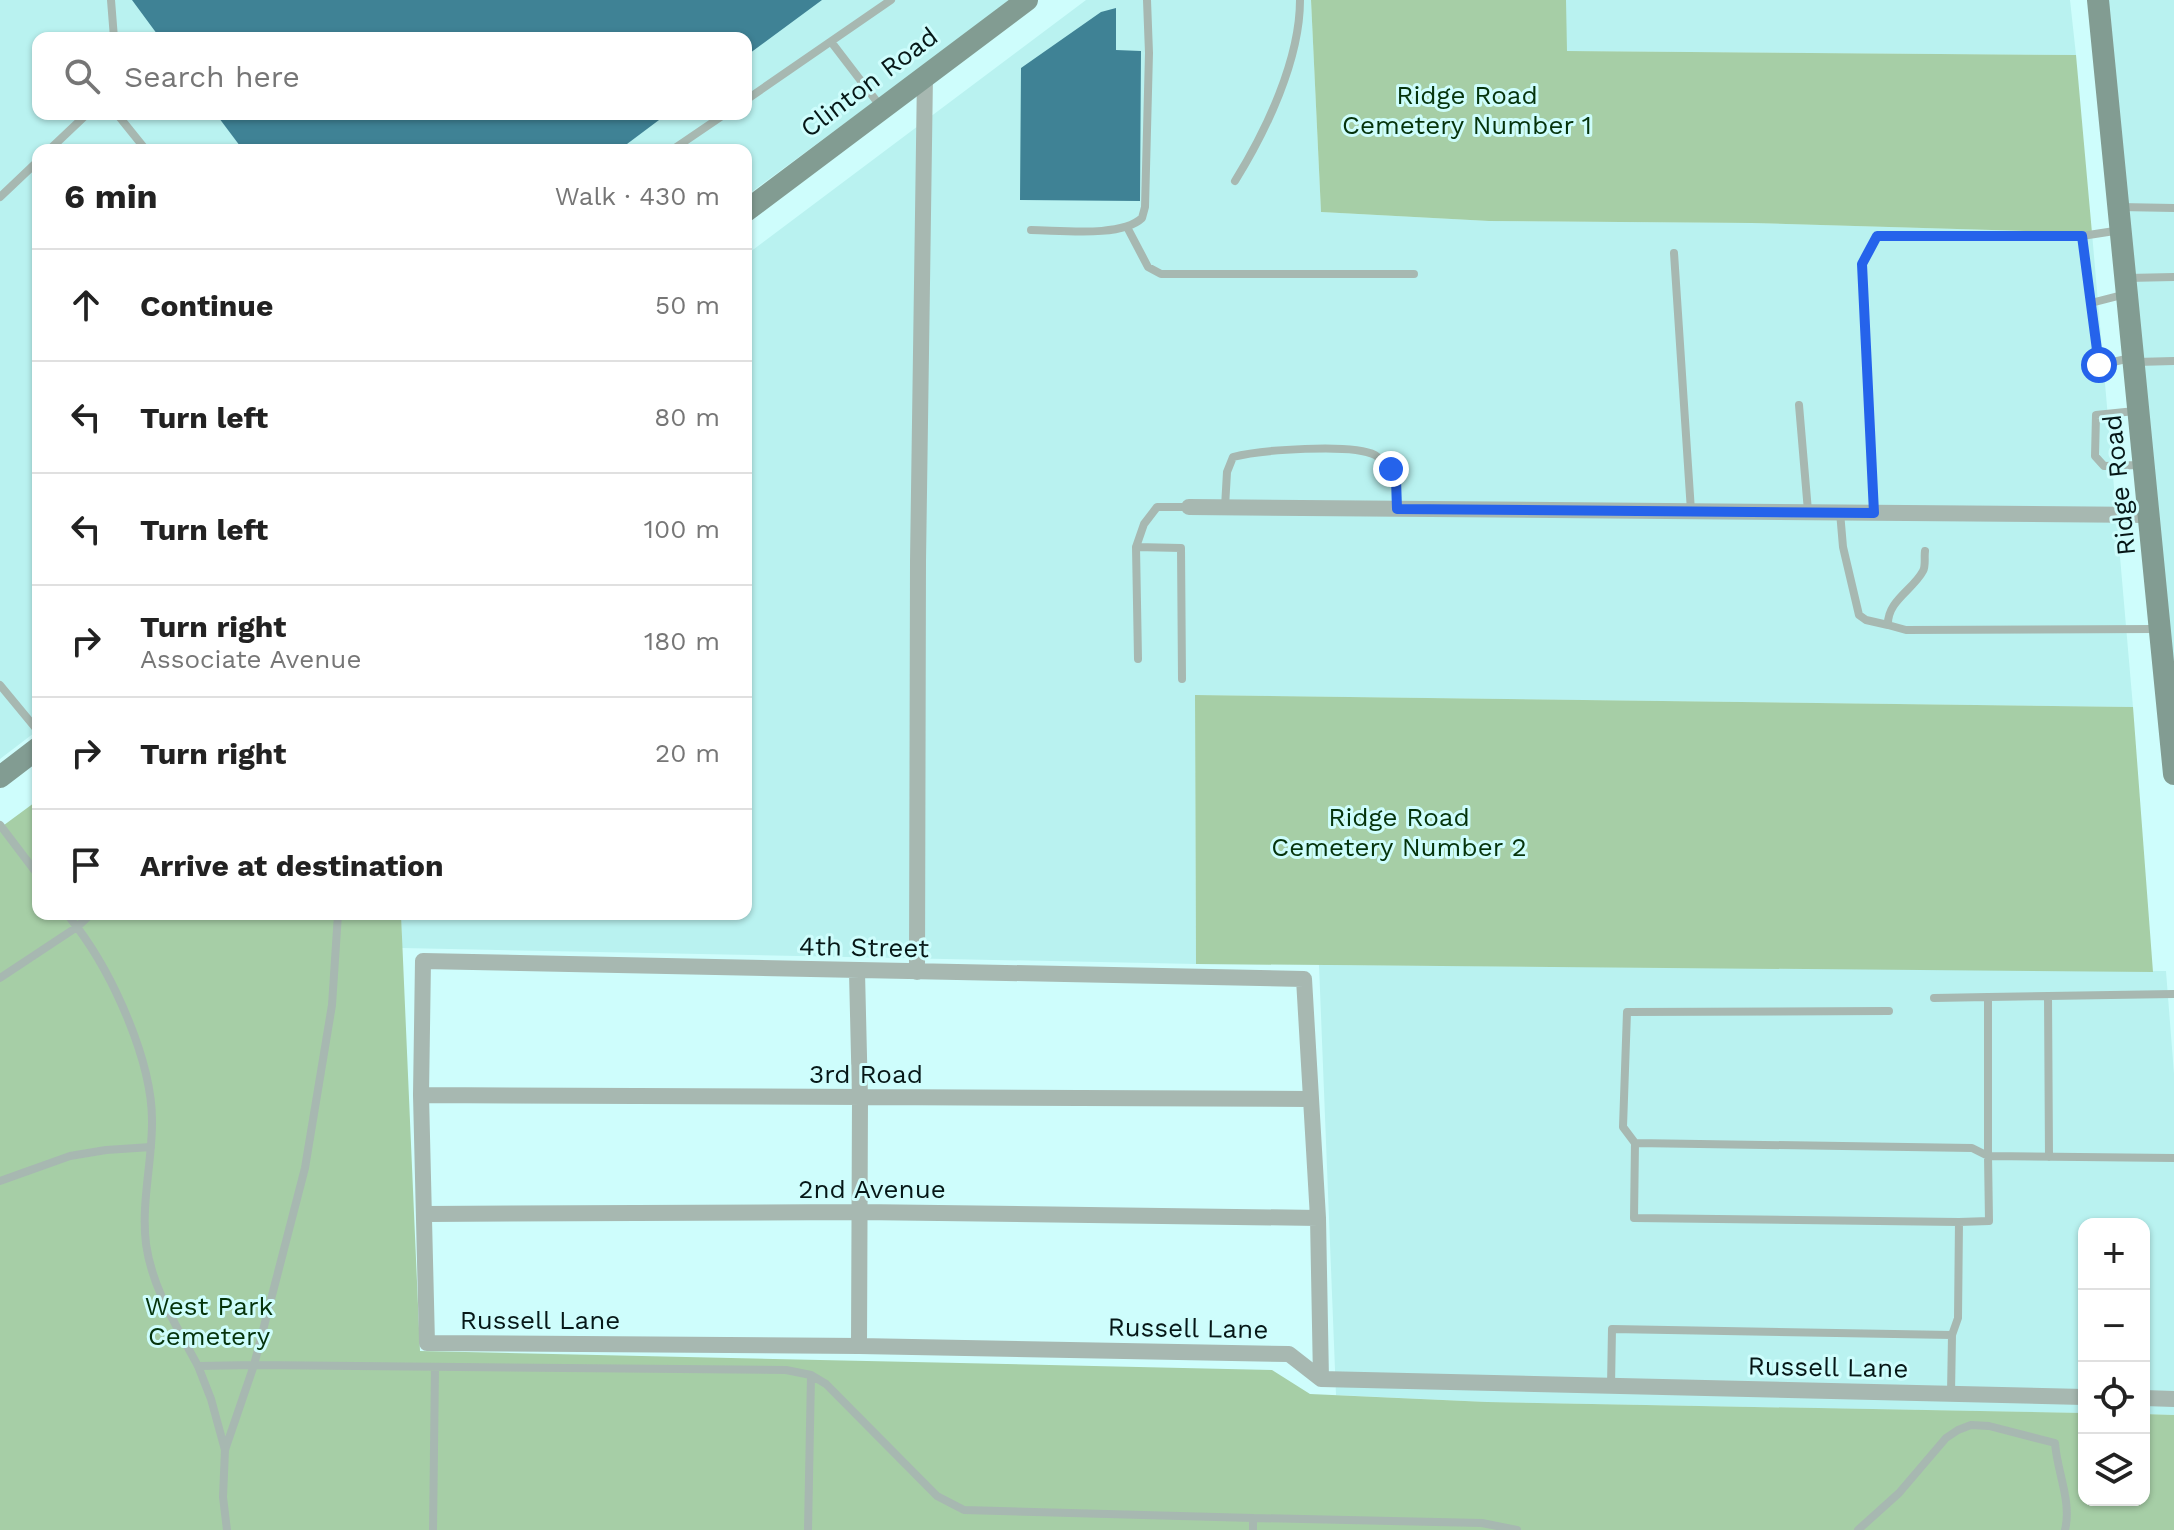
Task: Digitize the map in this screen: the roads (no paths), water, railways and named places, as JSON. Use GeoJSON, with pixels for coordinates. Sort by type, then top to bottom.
{"type":"FeatureCollection","features":[{"type":"Feature","properties":{"kind":"main road","name":"Clinton Road"},"geometry":{"type":"LineString","coordinates":[[752,206],[1027,0]]}},
{"type":"Feature","properties":{"kind":"main road","name":"Ridge Road"},"geometry":{"type":"LineString","coordinates":[[2098,0],[2166,644],[2174,774]]}},
{"type":"Feature","properties":{"kind":"main road"},"geometry":{"type":"LineString","coordinates":[[0,777],[32,753]]}},
{"type":"Feature","properties":{"kind":"street"},"geometry":{"type":"LineString","coordinates":[[917,972],[917,592],[925,75]]}},
{"type":"Feature","properties":{"kind":"street"},"geometry":{"type":"LineString","coordinates":[[1189,507],[2150,515]]}},
{"type":"Feature","properties":{"kind":"street","name":"4th Street"},"geometry":{"type":"LineString","coordinates":[[421,1095],[423,961],[1304,979],[1311,1099]]}},
{"type":"Feature","properties":{"kind":"street"},"geometry":{"type":"LineString","coordinates":[[857,972],[859,1346]]}},
{"type":"Feature","properties":{"kind":"street"},"geometry":{"type":"LineString","coordinates":[[421,1095],[426,1214]]}},
{"type":"Feature","properties":{"kind":"street","name":"3rd Road"},"geometry":{"type":"LineString","coordinates":[[421,1095],[1311,1099]]}},
{"type":"Feature","properties":{"kind":"street"},"geometry":{"type":"LineString","coordinates":[[1311,1099],[1318,1218],[1321,1379]]}},
{"type":"Feature","properties":{"kind":"street","name":"2nd Avenue"},"geometry":{"type":"LineString","coordinates":[[426,1214],[860,1212],[1318,1218]]}},
{"type":"Feature","properties":{"kind":"street","name":"Russell Lane"},"geometry":{"type":"LineString","coordinates":[[426,1214],[427,1343],[859,1346],[1289,1354],[1321,1379],[2078,1397]]}},
{"type":"Feature","properties":{"kind":"street"},"geometry":{"type":"LineString","coordinates":[[2150,1398],[2174,1399]]}},
{"type":"Feature","properties":{"kind":"lane"},"geometry":{"type":"LineString","coordinates":[[111,0],[114,32]]}},
{"type":"Feature","properties":{"kind":"lane"},"geometry":{"type":"LineString","coordinates":[[752,96],[891,0]]}},
{"type":"Feature","properties":{"kind":"lane"},"geometry":{"type":"LineString","coordinates":[[1031,230],[1104,231],[1127,227],[1142,218],[1145,207],[1149,53],[1147,0]]}},
{"type":"Feature","properties":{"kind":"lane"},"geometry":{"type":"LineString","coordinates":[[1235,181],[1255,150],[1293,51],[1300,21],[1300,0]]}},
{"type":"Feature","properties":{"kind":"lane"},"geometry":{"type":"LineString","coordinates":[[832,43],[881,108]]}},
{"type":"Feature","properties":{"kind":"lane"},"geometry":{"type":"LineString","coordinates":[[55,144],[81,120]]}},
{"type":"Feature","properties":{"kind":"lane"},"geometry":{"type":"LineString","coordinates":[[122,120],[141,144]]}},
{"type":"Feature","properties":{"kind":"lane"},"geometry":{"type":"LineString","coordinates":[[681,144],[716,120]]}},
{"type":"Feature","properties":{"kind":"lane"},"geometry":{"type":"LineString","coordinates":[[0,197],[32,167]]}},
{"type":"Feature","properties":{"kind":"lane"},"geometry":{"type":"LineString","coordinates":[[2119,207],[2174,208]]}},
{"type":"Feature","properties":{"kind":"lane"},"geometry":{"type":"LineString","coordinates":[[1127,227],[1148,267],[1161,274],[1414,274]]}},
{"type":"Feature","properties":{"kind":"lane"},"geometry":{"type":"LineString","coordinates":[[1874,513],[1862,264],[1877,236],[2082,236],[2122,230]]}},
{"type":"Feature","properties":{"kind":"lane"},"geometry":{"type":"LineString","coordinates":[[2082,236],[2099,365],[2135,360],[2174,361]]}},
{"type":"Feature","properties":{"kind":"lane"},"geometry":{"type":"LineString","coordinates":[[1674,253],[1691,511]]}},
{"type":"Feature","properties":{"kind":"lane"},"geometry":{"type":"LineString","coordinates":[[2091,303],[2127,286],[2174,277]]}},
{"type":"Feature","properties":{"kind":"lane"},"geometry":{"type":"LineString","coordinates":[[1799,405],[1809,512]]}},
{"type":"Feature","properties":{"kind":"lane"},"geometry":{"type":"LineString","coordinates":[[2140,410],[2096,415],[2095,456],[2104,466],[2145,465]]}},
{"type":"Feature","properties":{"kind":"lane"},"geometry":{"type":"LineString","coordinates":[[1225,507],[1227,472],[1233,457],[1253,451],[1350,449],[1374,455],[1391,469],[1396,479],[1397,509]]}},
{"type":"Feature","properties":{"kind":"lane"},"geometry":{"type":"LineString","coordinates":[[1138,659],[1136,547],[1144,524],[1157,507],[1189,507]]}},
{"type":"Feature","properties":{"kind":"lane"},"geometry":{"type":"LineString","coordinates":[[1840,512],[1843,547],[1859,615],[1866,620],[1906,630],[2166,644]]}},
{"type":"Feature","properties":{"kind":"lane"},"geometry":{"type":"LineString","coordinates":[[1136,547],[1181,548],[1182,679]]}},
{"type":"Feature","properties":{"kind":"lane"},"geometry":{"type":"LineString","coordinates":[[1888,625],[1894,605],[1924,570],[1925,551]]}},
{"type":"Feature","properties":{"kind":"lane"},"geometry":{"type":"LineString","coordinates":[[0,685],[32,724]]}},
{"type":"Feature","properties":{"kind":"lane"},"geometry":{"type":"LineString","coordinates":[[0,825],[32,867]]}},
{"type":"Feature","properties":{"kind":"lane"},"geometry":{"type":"LineString","coordinates":[[72,920],[90,944],[136,1040],[150,1095],[146,1244],[154,1278],[211,1399],[225,1450]]}},
{"type":"Feature","properties":{"kind":"lane"},"geometry":{"type":"LineString","coordinates":[[0,978],[85,920]]}},
{"type":"Feature","properties":{"kind":"lane"},"geometry":{"type":"LineString","coordinates":[[227,1530],[223,1497],[225,1450],[254,1365],[305,1168],[332,1005],[338,920]]}},
{"type":"Feature","properties":{"kind":"lane"},"geometry":{"type":"LineString","coordinates":[[1934,998],[2174,994]]}},
{"type":"Feature","properties":{"kind":"lane"},"geometry":{"type":"LineString","coordinates":[[2048,996],[2049,1157]]}},
{"type":"Feature","properties":{"kind":"lane"},"geometry":{"type":"LineString","coordinates":[[1889,1011],[1627,1012],[1623,1127],[1635,1143],[1634,1218],[1989,1221],[1988,997]]}},
{"type":"Feature","properties":{"kind":"lane"},"geometry":{"type":"LineString","coordinates":[[1635,1143],[1972,1148],[1988,1156],[2174,1158]]}},
{"type":"Feature","properties":{"kind":"lane"},"geometry":{"type":"LineString","coordinates":[[2,1182],[70,1156],[151,1147]]}},
{"type":"Feature","properties":{"kind":"lane"},"geometry":{"type":"LineString","coordinates":[[1951,1394],[1952,1335],[1958,1318],[1959,1222]]}},
{"type":"Feature","properties":{"kind":"lane"},"geometry":{"type":"LineString","coordinates":[[1611,1386],[1612,1329],[1952,1335]]}},
{"type":"Feature","properties":{"kind":"lane"},"geometry":{"type":"LineString","coordinates":[[198,1366],[786,1370],[811,1375],[826,1384],[937,1496],[964,1510],[1482,1523],[1517,1530]]}},
{"type":"Feature","properties":{"kind":"lane"},"geometry":{"type":"LineString","coordinates":[[433,1530],[435,1368]]}},
{"type":"Feature","properties":{"kind":"lane"},"geometry":{"type":"LineString","coordinates":[[808,1530],[811,1375]]}},
{"type":"Feature","properties":{"kind":"lane"},"geometry":{"type":"LineString","coordinates":[[1858,1530],[1899,1493],[1946,1438],[1971,1425],[2011,1430],[2055,1443],[2056,1461],[2066,1498],[2065,1530]]}},
{"type":"Feature","properties":{"kind":"lane"},"geometry":{"type":"LineString","coordinates":[[1253,1518],[1253,1530]]}},
{"type":"Feature","properties":{"kind":"park label","name":"Ridge Road Cemetery Number 1"},"geometry":{"type":"Point","coordinates":[1467,110]}},
{"type":"Feature","properties":{"kind":"park label","name":"Ridge Road Cemetery Number 2"},"geometry":{"type":"Point","coordinates":[1399,832]}},
{"type":"Feature","properties":{"kind":"park label","name":"West Park Cemetery"},"geometry":{"type":"Point","coordinates":[209,1321]}}]}
